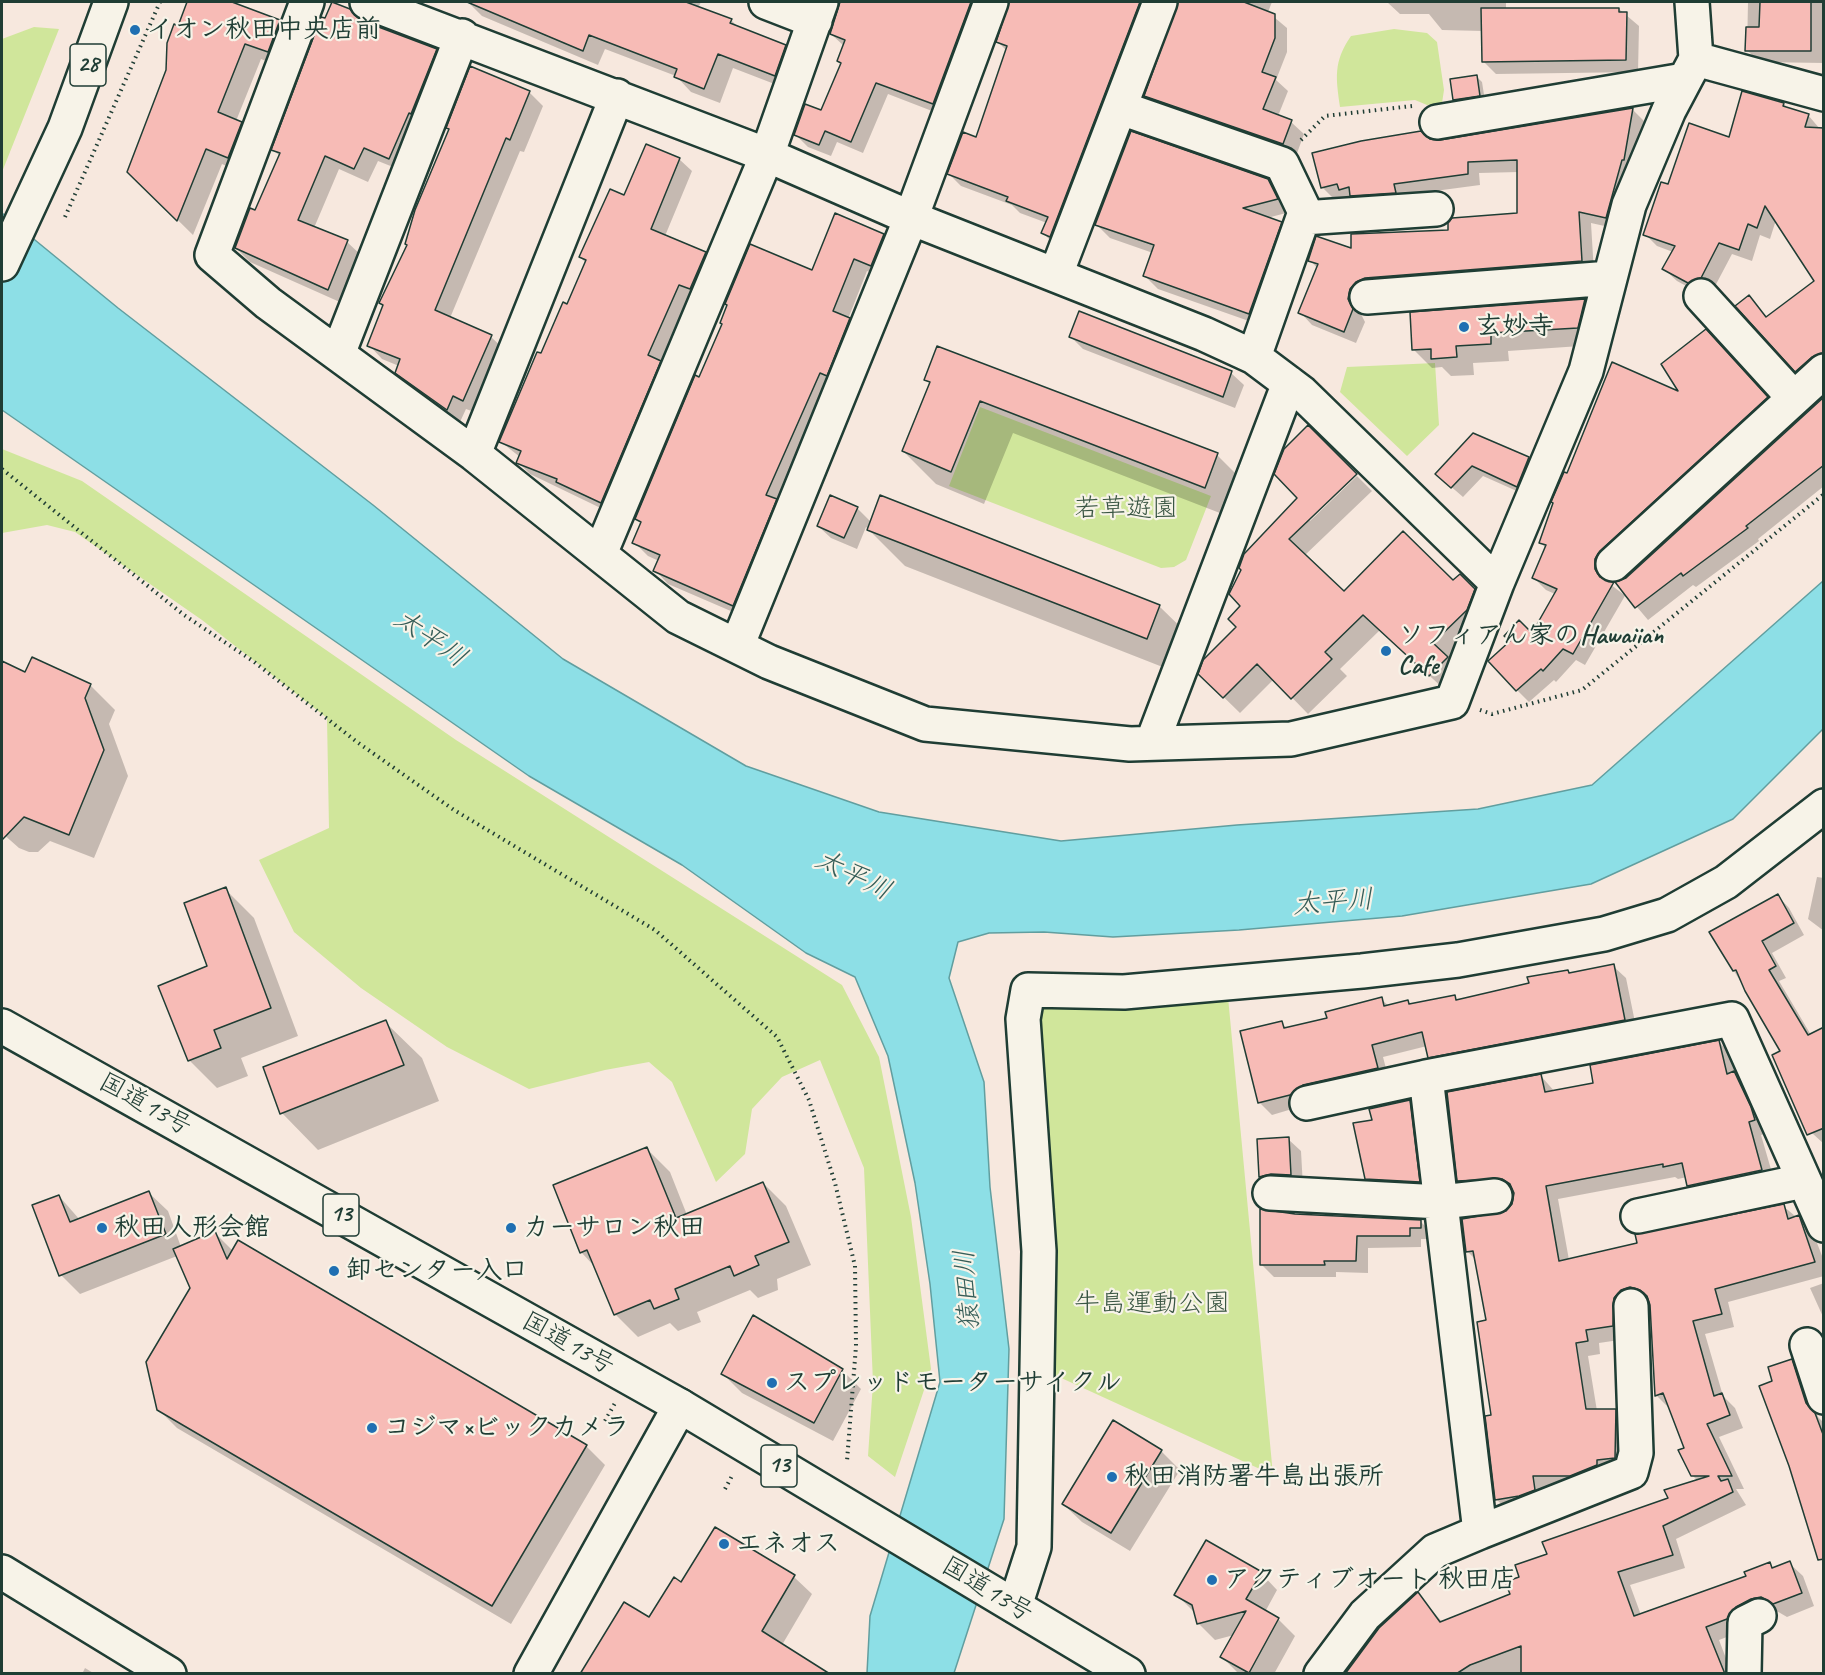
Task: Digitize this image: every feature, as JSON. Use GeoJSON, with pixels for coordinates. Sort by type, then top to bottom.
{"type":"FeatureCollection","features":[{"type":"Feature","properties":{"kind":"main road","name":"28"},"geometry":{"type":"LineString","coordinates":[[2,264],[64,128],[111,2]]}},
{"type":"Feature","properties":{"kind":"main road"},"geometry":{"type":"LineString","coordinates":[[306,2],[212,255],[268,303],[474,454],[678,617],[737,646],[925,723],[1130,744],[1290,739],[1452,702],[1497,584],[1586,371],[1629,205],[1669,110],[1690,69],[1692,2]]}},
{"type":"Feature","properties":{"kind":"main road"},"geometry":{"type":"LineString","coordinates":[[367,2],[425,11],[462,36],[767,155],[911,218],[1056,274],[1254,357],[1289,383],[1497,584]]}},
{"type":"Feature","properties":{"kind":"main road"},"geometry":{"type":"LineString","coordinates":[[600,554],[767,155],[818,11],[766,2]]}},
{"type":"Feature","properties":{"kind":"main road"},"geometry":{"type":"LineString","coordinates":[[737,646],[911,218],[991,2]]}},
{"type":"Feature","properties":{"kind":"main road"},"geometry":{"type":"LineString","coordinates":[[1056,274],[1160,2]]}},
{"type":"Feature","properties":{"kind":"main road"},"geometry":{"type":"LineString","coordinates":[[338,354],[462,36]]}},
{"type":"Feature","properties":{"kind":"main road"},"geometry":{"type":"LineString","coordinates":[[1437,122],[1690,69],[1824,94]]}},
{"type":"Feature","properties":{"kind":"main road"},"geometry":{"type":"LineString","coordinates":[[474,454],[617,96]]}},
{"type":"Feature","properties":{"kind":"main road"},"geometry":{"type":"LineString","coordinates":[[1121,108],[1282,164],[1305,212],[1254,357]]}},
{"type":"Feature","properties":{"kind":"main road"},"geometry":{"type":"LineString","coordinates":[[1303,218],[1436,209]]}},
{"type":"Feature","properties":{"kind":"main road"},"geometry":{"type":"LineString","coordinates":[[1367,297],[1610,278]]}},
{"type":"Feature","properties":{"kind":"main road"},"geometry":{"type":"LineString","coordinates":[[1701,296],[1794,399]]}},
{"type":"Feature","properties":{"kind":"main road"},"geometry":{"type":"LineString","coordinates":[[1613,564],[1824,371]]}},
{"type":"Feature","properties":{"kind":"main road"},"geometry":{"type":"LineString","coordinates":[[1152,743],[1289,383]]}},
{"type":"Feature","properties":{"kind":"main road"},"geometry":{"type":"LineString","coordinates":[[1007,1602],[1034,1547],[1039,1251],[1023,1020],[1028,990],[1124,992],[1362,971],[1458,960],[1604,934],[1667,915],[1726,882],[1824,806]]}},
{"type":"Feature","properties":{"kind":"main road"},"geometry":{"type":"LineString","coordinates":[[1307,1103],[1426,1077],[1732,1020],[1824,1225]]}},
{"type":"Feature","properties":{"kind":"main road","name":"国道13号"},"geometry":{"type":"LineString","coordinates":[[2,1026],[680,1406],[1128,1674]]}},
{"type":"Feature","properties":{"kind":"main road"},"geometry":{"type":"LineString","coordinates":[[1426,1077],[1480,1532]]}},
{"type":"Feature","properties":{"kind":"main road"},"geometry":{"type":"LineString","coordinates":[[1638,1216],[1803,1181]]}},
{"type":"Feature","properties":{"kind":"main road"},"geometry":{"type":"LineString","coordinates":[[1270,1193],[1441,1202],[1495,1196]]}},
{"type":"Feature","properties":{"kind":"main road"},"geometry":{"type":"LineString","coordinates":[[1321,1674],[1365,1615],[1434,1551],[1631,1472],[1636,1453],[1631,1306]]}},
{"type":"Feature","properties":{"kind":"main road"},"geometry":{"type":"LineString","coordinates":[[1808,1346],[1824,1397]]}},
{"type":"Feature","properties":{"kind":"main road"},"geometry":{"type":"LineString","coordinates":[[531,1674],[680,1406]]}},
{"type":"Feature","properties":{"kind":"main road"},"geometry":{"type":"LineString","coordinates":[[2,1572],[169,1674]]}},
{"type":"Feature","properties":{"kind":"main road"},"geometry":{"type":"LineString","coordinates":[[1744,1674],[1744,1623],[1759,1616]]}},
{"type":"Feature","properties":{"kind":"path"},"geometry":{"type":"LineString","coordinates":[[64,217],[160,2]]}},
{"type":"Feature","properties":{"kind":"path"},"geometry":{"type":"LineString","coordinates":[[1282,164],[1324,116],[1417,105],[1437,122]]}},
{"type":"Feature","properties":{"kind":"path"},"geometry":{"type":"LineString","coordinates":[[2,469],[184,615],[253,661],[367,749],[454,810],[655,930],[777,1037],[809,1100],[835,1183],[855,1266],[856,1346],[847,1461]]}},
{"type":"Feature","properties":{"kind":"path"},"geometry":{"type":"LineString","coordinates":[[1452,702],[1492,714],[1582,690],[1824,494]]}},
{"type":"Feature","properties":{"kind":"green space"},"geometry":{"type":"Polygon","coordinates":[[[34,27],[59,29],[2,172],[2,39],[34,27]]]}},
{"type":"Feature","properties":{"kind":"green space"},"geometry":{"type":"Polygon","coordinates":[[[1394,29],[1427,33],[1437,42],[1444,90],[1442,103],[1427,105],[1415,100],[1340,107],[1337,70],[1341,54],[1351,36],[1394,29]]]}},
{"type":"Feature","properties":{"kind":"green space"},"geometry":{"type":"Polygon","coordinates":[[[1435,363],[1439,425],[1407,456],[1340,392],[1347,367],[1435,363]]]}},
{"type":"Feature","properties":{"kind":"green space","name":"若草遊園"},"geometry":{"type":"Polygon","coordinates":[[[980,407],[1211,496],[1186,560],[1174,567],[1161,568],[949,486],[980,407]]]}},
{"type":"Feature","properties":{"kind":"green space"},"geometry":{"type":"Polygon","coordinates":[[[2,449],[82,481],[456,740],[842,985],[879,1057],[911,1217],[931,1369],[895,1477],[868,1456],[873,1383],[864,1168],[820,1060],[782,1077],[752,1109],[745,1154],[716,1182],[672,1082],[649,1062],[605,1070],[529,1089],[447,1047],[361,988],[294,932],[259,860],[329,828],[327,718],[202,620],[75,532],[47,525],[2,533],[2,449]]]}},
{"type":"Feature","properties":{"kind":"green space","name":"牛島運動公園"},"geometry":{"type":"Polygon","coordinates":[[[1228,997],[1273,1475],[1046,1371],[1032,1017],[1050,998],[1228,997]]]}},
{"type":"Feature","properties":{"kind":"water"},"geometry":{"type":"Polygon","coordinates":[[[2,213],[118,308],[373,505],[563,659],[746,766],[879,812],[1061,841],[1237,825],[1478,809],[1592,785],[1823,581],[1823,729],[1733,819],[1591,884],[1402,916],[1239,930],[1113,937],[1044,932],[989,933],[958,942],[949,978],[984,1082],[990,1187],[1009,1349],[1004,1519],[954,1673],[867,1673],[870,1616],[940,1382],[930,1284],[915,1183],[888,1056],[855,977],[806,953],[682,865],[529,776],[2,410],[2,213]]]}},
{"type":"Feature","properties":{"kind":"building"},"geometry":{"type":"Polygon","coordinates":[[[187,2],[232,2],[280,20],[268,52],[245,44],[218,112],[242,122],[228,158],[206,149],[177,221],[127,172],[166,70],[167,43],[174,24],[178,26],[187,2]]]}},
{"type":"Feature","properties":{"kind":"building"},"geometry":{"type":"Polygon","coordinates":[[[332,2],[350,9],[360,20],[437,49],[411,114],[409,113],[389,159],[364,148],[354,169],[325,156],[298,220],[348,240],[328,290],[235,248],[250,208],[255,210],[280,153],[271,150],[321,17],[325,18],[332,2]]]}},
{"type":"Feature","properties":{"kind":"building"},"geometry":{"type":"Polygon","coordinates":[[[467,2],[686,2],[732,19],[730,23],[786,45],[775,76],[718,54],[704,89],[674,77],[677,69],[589,35],[583,51],[467,2]]]}},
{"type":"Feature","properties":{"kind":"building"},"geometry":{"type":"Polygon","coordinates":[[[840,2],[971,2],[933,104],[876,83],[851,142],[825,131],[819,145],[794,135],[805,104],[821,110],[841,63],[837,61],[845,40],[830,34],[840,2]]]}},
{"type":"Feature","properties":{"kind":"building"},"geometry":{"type":"Polygon","coordinates":[[[1009,2],[1140,2],[1050,237],[1041,233],[1048,217],[1006,201],[1008,197],[947,174],[963,132],[976,137],[1007,46],[996,42],[1009,2]]]}},
{"type":"Feature","properties":{"kind":"building"},"geometry":{"type":"Polygon","coordinates":[[[1178,2],[1244,2],[1275,14],[1275,38],[1262,72],[1276,77],[1263,109],[1292,120],[1283,144],[1144,96],[1178,2]]]}},
{"type":"Feature","properties":{"kind":"building"},"geometry":{"type":"Polygon","coordinates":[[[1760,2],[1811,2],[1811,51],[1745,51],[1746,27],[1759,27],[1760,2]]]}},
{"type":"Feature","properties":{"kind":"building"},"geometry":{"type":"Polygon","coordinates":[[[1481,8],[1619,8],[1619,12],[1627,12],[1626,60],[1482,62],[1481,8]]]}},
{"type":"Feature","properties":{"kind":"building"},"geometry":{"type":"Polygon","coordinates":[[[470,66],[530,91],[510,140],[506,138],[435,310],[492,335],[463,401],[453,396],[447,410],[395,373],[400,359],[367,346],[383,305],[379,303],[407,245],[405,244],[415,210],[449,129],[446,128],[470,66]]]}},
{"type":"Feature","properties":{"kind":"building"},"geometry":{"type":"Polygon","coordinates":[[[1477,75],[1480,96],[1453,100],[1450,79],[1477,75]]]}},
{"type":"Feature","properties":{"kind":"building"},"geometry":{"type":"Polygon","coordinates":[[[1742,91],[1784,103],[1783,106],[1809,114],[1805,127],[1824,128],[1824,353],[1812,357],[1795,372],[1735,306],[1749,295],[1766,317],[1814,281],[1765,206],[1757,228],[1748,224],[1739,250],[1719,243],[1701,278],[1688,283],[1662,269],[1675,246],[1643,235],[1661,182],[1668,184],[1689,123],[1729,137],[1742,91]]]}},
{"type":"Feature","properties":{"kind":"building"},"geometry":{"type":"Polygon","coordinates":[[[1633,108],[1624,160],[1622,160],[1606,218],[1579,212],[1582,261],[1365,278],[1356,282],[1350,289],[1348,299],[1353,309],[1344,332],[1298,313],[1318,264],[1308,261],[1316,236],[1351,248],[1351,234],[1448,230],[1448,223],[1452,218],[1517,213],[1517,160],[1468,162],[1468,174],[1394,184],[1396,193],[1350,196],[1349,187],[1339,190],[1337,184],[1321,188],[1312,153],[1361,141],[1421,131],[1430,139],[1440,140],[1633,108]]]}},
{"type":"Feature","properties":{"kind":"building"},"geometry":{"type":"Polygon","coordinates":[[[1131,131],[1268,179],[1278,199],[1243,208],[1282,222],[1249,314],[1143,276],[1154,245],[1095,225],[1131,131]]]}},
{"type":"Feature","properties":{"kind":"building"},"geometry":{"type":"Polygon","coordinates":[[[646,144],[680,158],[651,229],[706,252],[690,289],[679,285],[648,355],[661,361],[601,503],[556,482],[557,479],[516,463],[521,451],[499,442],[537,352],[541,353],[563,302],[567,304],[586,260],[579,257],[610,189],[624,195],[646,144]]]}},
{"type":"Feature","properties":{"kind":"building"},"geometry":{"type":"Polygon","coordinates":[[[835,213],[884,234],[871,266],[854,259],[833,311],[850,318],[827,376],[820,373],[766,495],[777,499],[733,606],[653,571],[660,555],[632,543],[641,522],[635,519],[695,375],[699,377],[722,324],[720,323],[727,305],[725,304],[750,244],[812,270],[835,213]]]}},
{"type":"Feature","properties":{"kind":"building","name":"玄妙寺"},"geometry":{"type":"Polygon","coordinates":[[[1585,299],[1578,328],[1491,333],[1491,344],[1456,346],[1457,357],[1431,359],[1431,349],[1412,350],[1410,312],[1585,299]]]}},
{"type":"Feature","properties":{"kind":"building"},"geometry":{"type":"Polygon","coordinates":[[[1079,311],[1232,371],[1223,397],[1069,337],[1079,311]]]}},
{"type":"Feature","properties":{"kind":"building"},"geometry":{"type":"Polygon","coordinates":[[[1706,329],[1768,397],[1600,551],[1595,559],[1595,569],[1600,577],[1614,582],[1573,654],[1563,649],[1543,671],[1541,669],[1516,691],[1488,661],[1510,641],[1504,636],[1519,620],[1532,633],[1557,589],[1532,578],[1546,545],[1539,543],[1553,503],[1551,502],[1564,472],[1567,473],[1612,362],[1678,391],[1661,364],[1706,329]]]}},
{"type":"Feature","properties":{"kind":"building"},"geometry":{"type":"Polygon","coordinates":[[[937,346],[1218,453],[1205,488],[980,401],[951,472],[902,451],[930,382],[924,380],[937,346]]]}},
{"type":"Feature","properties":{"kind":"building"},"geometry":{"type":"Polygon","coordinates":[[[1824,397],[1824,465],[1746,526],[1748,528],[1683,576],[1681,573],[1635,608],[1615,582],[1626,578],[1824,397]]]}},
{"type":"Feature","properties":{"kind":"building"},"geometry":{"type":"Polygon","coordinates":[[[1308,425],[1357,474],[1289,539],[1344,591],[1403,531],[1453,580],[1460,574],[1475,589],[1467,610],[1433,643],[1448,657],[1429,676],[1363,615],[1325,652],[1332,659],[1291,699],[1257,664],[1223,698],[1198,674],[1203,660],[1236,627],[1228,619],[1240,606],[1229,594],[1241,570],[1239,568],[1244,554],[1297,498],[1274,474],[1284,449],[1308,425]]]}},
{"type":"Feature","properties":{"kind":"building"},"geometry":{"type":"Polygon","coordinates":[[[1473,433],[1529,457],[1517,487],[1472,466],[1451,488],[1435,474],[1473,433]]]}},
{"type":"Feature","properties":{"kind":"building"},"geometry":{"type":"Polygon","coordinates":[[[830,495],[858,507],[844,538],[817,526],[830,495]]]}},
{"type":"Feature","properties":{"kind":"building"},"geometry":{"type":"Polygon","coordinates":[[[880,495],[1160,605],[1147,639],[867,530],[880,495]]]}},
{"type":"Feature","properties":{"kind":"building"},"geometry":{"type":"Polygon","coordinates":[[[32,657],[91,684],[85,698],[104,750],[69,835],[24,817],[2,840],[2,661],[25,672],[32,657]]]}},
{"type":"Feature","properties":{"kind":"building"},"geometry":{"type":"Polygon","coordinates":[[[226,887],[271,1008],[214,1030],[221,1048],[188,1061],[158,986],[207,966],[184,903],[226,887]]]}},
{"type":"Feature","properties":{"kind":"building"},"geometry":{"type":"Polygon","coordinates":[[[1778,894],[1794,923],[1762,941],[1776,966],[1769,970],[1808,1035],[1824,1027],[1824,1128],[1807,1135],[1772,1055],[1780,1051],[1745,991],[1736,970],[1733,971],[1709,932],[1778,894]]]}},
{"type":"Feature","properties":{"kind":"building"},"geometry":{"type":"Polygon","coordinates":[[[1614,964],[1625,1020],[1428,1058],[1422,1032],[1372,1045],[1378,1068],[1303,1085],[1290,1095],[1258,1103],[1240,1031],[1282,1021],[1284,1028],[1327,1018],[1325,1012],[1382,997],[1384,1006],[1408,1000],[1409,1004],[1455,995],[1456,1000],[1529,983],[1527,977],[1568,970],[1569,973],[1614,964]]]}},
{"type":"Feature","properties":{"kind":"building"},"geometry":{"type":"Polygon","coordinates":[[[386,1020],[404,1065],[280,1114],[263,1067],[386,1020]]]}},
{"type":"Feature","properties":{"kind":"building"},"geometry":{"type":"Polygon","coordinates":[[[1719,1040],[1727,1074],[1734,1071],[1751,1107],[1755,1120],[1749,1122],[1762,1170],[1687,1186],[1682,1163],[1663,1167],[1663,1164],[1546,1186],[1559,1261],[1637,1243],[1635,1234],[1784,1204],[1788,1219],[1799,1215],[1815,1262],[1715,1289],[1722,1314],[1693,1321],[1714,1396],[1722,1393],[1730,1415],[1707,1424],[1732,1476],[1718,1476],[1721,1481],[1728,1479],[1733,1492],[1663,1526],[1673,1555],[1618,1572],[1634,1616],[1746,1576],[1744,1572],[1770,1562],[1772,1568],[1790,1561],[1802,1593],[1773,1604],[1761,1597],[1751,1599],[1736,1607],[1727,1619],[1706,1627],[1725,1674],[1521,1674],[1521,1646],[1470,1665],[1456,1674],[1345,1674],[1379,1628],[1418,1592],[1440,1622],[1510,1594],[1505,1582],[1519,1577],[1515,1565],[1547,1554],[1542,1542],[1668,1498],[1664,1490],[1709,1476],[1691,1476],[1678,1450],[1684,1448],[1663,1393],[1655,1396],[1650,1305],[1647,1296],[1640,1290],[1630,1287],[1621,1290],[1614,1298],[1613,1326],[1586,1330],[1588,1341],[1576,1343],[1586,1409],[1616,1409],[1615,1458],[1597,1460],[1597,1465],[1570,1476],[1533,1476],[1535,1490],[1519,1496],[1495,1500],[1485,1416],[1491,1415],[1477,1322],[1486,1320],[1473,1251],[1466,1252],[1462,1219],[1506,1211],[1512,1204],[1514,1193],[1510,1184],[1502,1179],[1457,1181],[1447,1092],[1541,1074],[1545,1092],[1593,1083],[1590,1065],[1719,1040]]]}},
{"type":"Feature","properties":{"kind":"building"},"geometry":{"type":"Polygon","coordinates":[[[1410,1100],[1420,1182],[1365,1179],[1353,1123],[1372,1120],[1369,1109],[1410,1100]]]}},
{"type":"Feature","properties":{"kind":"building"},"geometry":{"type":"Polygon","coordinates":[[[1289,1137],[1291,1175],[1271,1174],[1259,1177],[1257,1139],[1289,1137]]]}},
{"type":"Feature","properties":{"kind":"building"},"geometry":{"type":"Polygon","coordinates":[[[647,1147],[676,1218],[763,1182],[789,1242],[755,1256],[759,1265],[734,1276],[730,1266],[675,1289],[679,1299],[654,1309],[650,1300],[614,1315],[587,1250],[580,1253],[553,1185],[647,1147]]]}},
{"type":"Feature","properties":{"kind":"building","name":"秋田人形会館"},"geometry":{"type":"Polygon","coordinates":[[[149,1191],[166,1234],[59,1276],[32,1205],[59,1195],[70,1222],[149,1191]]]}},
{"type":"Feature","properties":{"kind":"building"},"geometry":{"type":"Polygon","coordinates":[[[1260,1209],[1295,1214],[1421,1220],[1421,1228],[1410,1228],[1410,1236],[1357,1236],[1356,1261],[1324,1261],[1325,1265],[1260,1265],[1260,1209]]]}},
{"type":"Feature","properties":{"kind":"building","name":"コジマ×ビックカメラ"},"geometry":{"type":"Polygon","coordinates":[[[215,1231],[227,1259],[238,1240],[587,1445],[492,1606],[157,1410],[146,1362],[190,1288],[173,1249],[215,1231]]]}},
{"type":"Feature","properties":{"kind":"building"},"geometry":{"type":"Polygon","coordinates":[[[753,1315],[843,1369],[814,1423],[721,1374],[753,1315]]]}},
{"type":"Feature","properties":{"kind":"building"},"geometry":{"type":"Polygon","coordinates":[[[1792,1359],[1806,1403],[1815,1413],[1824,1437],[1824,1559],[1818,1560],[1789,1466],[1759,1386],[1772,1381],[1768,1367],[1792,1359]]]}},
{"type":"Feature","properties":{"kind":"building","name":"秋田消防署牛島出張所"},"geometry":{"type":"Polygon","coordinates":[[[1113,1420],[1162,1450],[1111,1533],[1062,1504],[1113,1420]]]}},
{"type":"Feature","properties":{"kind":"building"},"geometry":{"type":"Polygon","coordinates":[[[715,1527],[795,1575],[762,1631],[830,1674],[580,1674],[624,1602],[649,1617],[674,1577],[681,1582],[715,1527]]]}},
{"type":"Feature","properties":{"kind":"building"},"geometry":{"type":"Polygon","coordinates":[[[1206,1540],[1262,1572],[1246,1599],[1279,1618],[1249,1673],[1220,1657],[1246,1611],[1197,1624],[1192,1605],[1174,1595],[1206,1540]]]}},
{"type":"Feature","properties":{"kind":"place","name":"イオン秋田中央店前"},"geometry":{"type":"Point","coordinates":[135,30]}},
{"type":"Feature","properties":{"kind":"place","name":"玄妙寺"},"geometry":{"type":"Point","coordinates":[1464,327]}},
{"type":"Feature","properties":{"kind":"place","name":"ソフィアん家のHawaiian Cafe"},"geometry":{"type":"Point","coordinates":[1386,651]}},
{"type":"Feature","properties":{"kind":"place","name":"秋田人形会館"},"geometry":{"type":"Point","coordinates":[102,1228]}},
{"type":"Feature","properties":{"kind":"place","name":"カーサロン秋田"},"geometry":{"type":"Point","coordinates":[511,1228]}},
{"type":"Feature","properties":{"kind":"place","name":"卸センター入口"},"geometry":{"type":"Point","coordinates":[334,1271]}},
{"type":"Feature","properties":{"kind":"place","name":"スプレッドモーターサイクル"},"geometry":{"type":"Point","coordinates":[772,1383]}},
{"type":"Feature","properties":{"kind":"place","name":"コジマ×ビックカメラ"},"geometry":{"type":"Point","coordinates":[372,1428]}},
{"type":"Feature","properties":{"kind":"place","name":"秋田消防署牛島出張所"},"geometry":{"type":"Point","coordinates":[1112,1477]}},
{"type":"Feature","properties":{"kind":"place","name":"エネオス"},"geometry":{"type":"Point","coordinates":[724,1544]}},
{"type":"Feature","properties":{"kind":"place","name":"アクティブオート 秋田店"},"geometry":{"type":"Point","coordinates":[1212,1580]}},
{"type":"Feature","properties":{"kind":"water label","name":"太平川"},"geometry":{"type":"Point","coordinates":[430,639]}},
{"type":"Feature","properties":{"kind":"water label","name":"太平川"},"geometry":{"type":"Point","coordinates":[853,876]}},
{"type":"Feature","properties":{"kind":"water label","name":"太平川"},"geometry":{"type":"Point","coordinates":[1333,903]}},
{"type":"Feature","properties":{"kind":"water label","name":"猿田川"},"geometry":{"type":"Point","coordinates":[968,1290]}}]}
